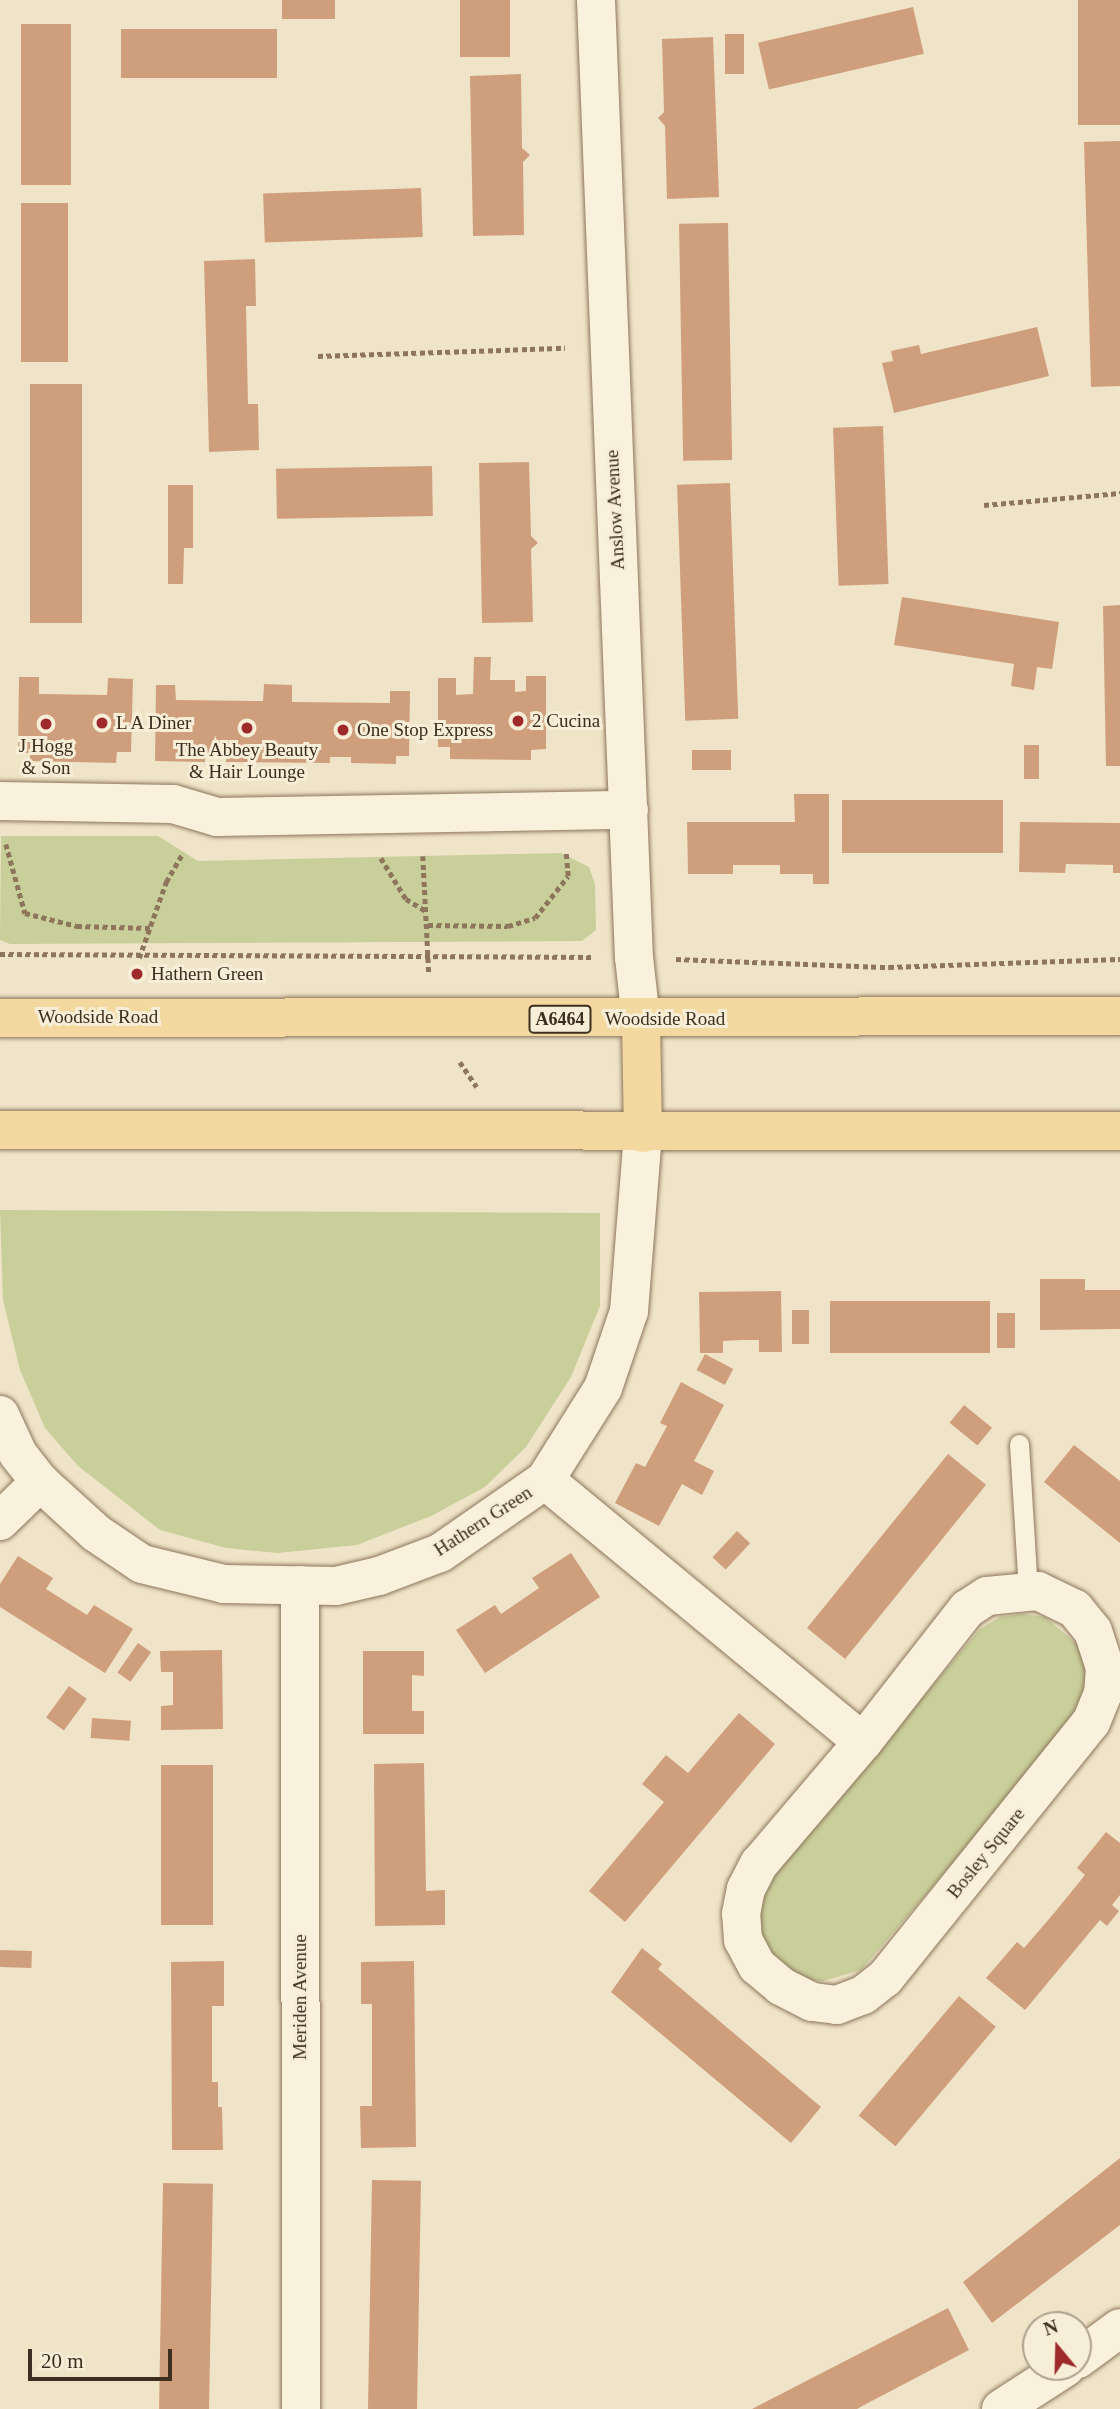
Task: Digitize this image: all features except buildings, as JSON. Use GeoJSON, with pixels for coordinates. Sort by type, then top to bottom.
{"type":"FeatureCollection","features":[{"type":"Feature","properties":{"kind":"main road","name":"Woodside Road"},"geometry":{"type":"LineString","coordinates":[[0,1018],[428,1016],[641,1020],[1120,1016]]}},
{"type":"Feature","properties":{"kind":"main road"},"geometry":{"type":"LineString","coordinates":[[641,1020],[643,1133]]}},
{"type":"Feature","properties":{"kind":"main road"},"geometry":{"type":"LineString","coordinates":[[0,1130],[509,1134],[1120,1131]]}},
{"type":"Feature","properties":{"kind":"street","name":"Anslow Avenue"},"geometry":{"type":"LineString","coordinates":[[596,0],[634,957],[641,1020]]}},
{"type":"Feature","properties":{"kind":"street"},"geometry":{"type":"LineString","coordinates":[[0,801],[173,804],[217,817],[350,812],[629,810]]}},
{"type":"Feature","properties":{"kind":"street","name":"Hathern Green"},"geometry":{"type":"LineString","coordinates":[[0,1415],[18,1454],[40,1482],[96,1533],[142,1564],[224,1584],[336,1586],[379,1576],[440,1553],[545,1480],[603,1388],[629,1311],[643,1133]]}},
{"type":"Feature","properties":{"kind":"street"},"geometry":{"type":"LineString","coordinates":[[545,1480],[863,1742]]}},
{"type":"Feature","properties":{"kind":"street"},"geometry":{"type":"LineString","coordinates":[[0,1521],[40,1482]]}},
{"type":"Feature","properties":{"kind":"street","name":"Meriden Avenue"},"geometry":{"type":"LineString","coordinates":[[300,1585],[300,2409]]}},
{"type":"Feature","properties":{"kind":"street","name":"Bosley Square"},"geometry":{"type":"LineString","coordinates":[[1038,1591],[1075,1609],[1093,1631],[1112,1666],[1091,1722],[885,1978],[863,1995],[837,2005],[812,2002],[780,1986],[757,1966],[743,1940],[746,1889],[759,1864],[863,1742],[967,1609],[987,1596],[1028,1592],[1038,1591]]}},
{"type":"Feature","properties":{"kind":"street"},"geometry":{"type":"LineString","coordinates":[[1092,2349],[1120,2328]]}},
{"type":"Feature","properties":{"kind":"street"},"geometry":{"type":"LineString","coordinates":[[1000,2409],[1044,2381]]}},
{"type":"Feature","properties":{"kind":"lane"},"geometry":{"type":"LineString","coordinates":[[1019,1444],[1028,1592]]}},
{"type":"Feature","properties":{"kind":"path"},"geometry":{"type":"LineString","coordinates":[[318,356],[608,346]]}},
{"type":"Feature","properties":{"kind":"path"},"geometry":{"type":"LineString","coordinates":[[984,505],[1120,493]]}},
{"type":"Feature","properties":{"kind":"path"},"geometry":{"type":"LineString","coordinates":[[428,925],[508,926],[535,918],[568,876],[564,810]]}},
{"type":"Feature","properties":{"kind":"path"},"geometry":{"type":"LineString","coordinates":[[350,812],[406,898],[427,911]]}},
{"type":"Feature","properties":{"kind":"path"},"geometry":{"type":"LineString","coordinates":[[420,812],[430,957],[428,1016],[509,1134]]}},
{"type":"Feature","properties":{"kind":"path"},"geometry":{"type":"LineString","coordinates":[[139,958],[166,882],[205,814]]}},
{"type":"Feature","properties":{"kind":"path"},"geometry":{"type":"LineString","coordinates":[[5,839],[25,914],[76,926],[150,928]]}},
{"type":"Feature","properties":{"kind":"path"},"geometry":{"type":"LineString","coordinates":[[0,954],[139,958],[634,957],[889,967],[1120,959]]}},
{"type":"Feature","properties":{"kind":"green space"},"geometry":{"type":"Polygon","coordinates":[[[1,836],[158,836],[198,861],[561,853],[589,867],[595,884],[596,930],[582,941],[10,944],[0,940],[1,836]]]}},
{"type":"Feature","properties":{"kind":"green space"},"geometry":{"type":"Polygon","coordinates":[[[0,1210],[600,1213],[600,1306],[571,1377],[526,1447],[485,1487],[431,1516],[357,1545],[278,1553],[226,1548],[160,1530],[78,1466],[45,1428],[20,1370],[3,1300],[0,1210]]]}},
{"type":"Feature","properties":{"kind":"green space"},"geometry":{"type":"Polygon","coordinates":[[[1022,1614],[1045,1617],[1079,1646],[1087,1666],[1088,1690],[1072,1724],[861,1970],[823,1981],[810,1980],[779,1963],[766,1947],[759,1923],[762,1894],[782,1865],[980,1629],[1000,1617],[1022,1614]]]}},
{"type":"Feature","properties":{"kind":"place","name":"2 Cucina"},"geometry":{"type":"Point","coordinates":[518,721]}},
{"type":"Feature","properties":{"kind":"place","name":"L A Diner"},"geometry":{"type":"Point","coordinates":[102,723]}},
{"type":"Feature","properties":{"kind":"place","name":"J Hogg & Son"},"geometry":{"type":"Point","coordinates":[46,724]}},
{"type":"Feature","properties":{"kind":"place","name":"The Abbey Beauty & Hair Lounge"},"geometry":{"type":"Point","coordinates":[247,728]}},
{"type":"Feature","properties":{"kind":"place","name":"One Stop Express"},"geometry":{"type":"Point","coordinates":[343,730]}},
{"type":"Feature","properties":{"kind":"place","name":"Hathern Green"},"geometry":{"type":"Point","coordinates":[137,974]}}]}
